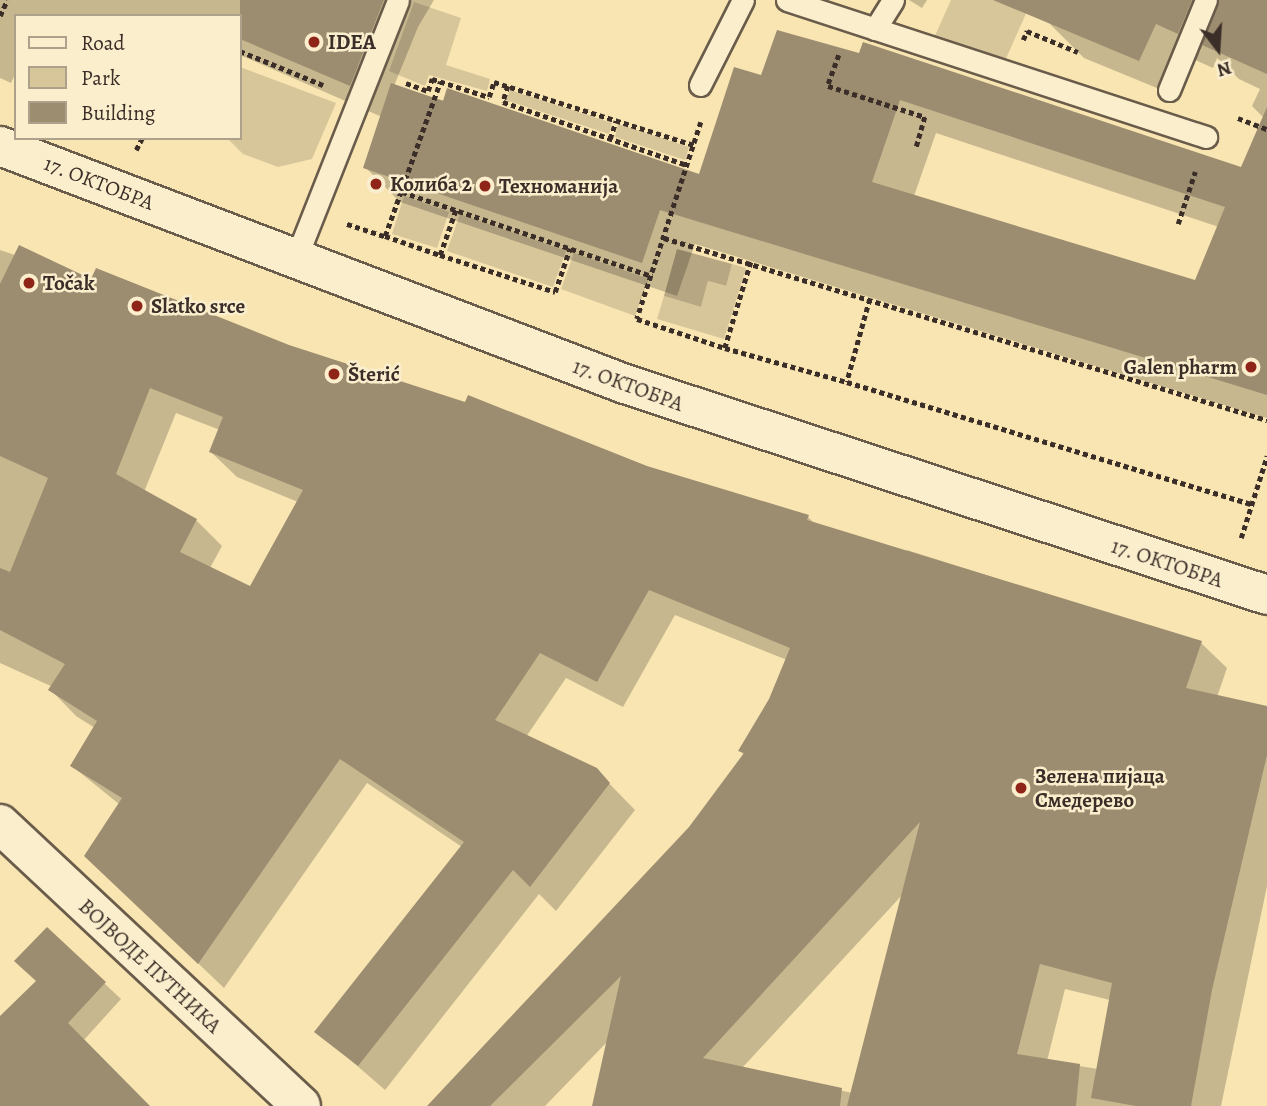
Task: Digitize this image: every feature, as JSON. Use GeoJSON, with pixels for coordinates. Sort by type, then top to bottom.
{"type":"FeatureCollection","features":[{"type":"Feature","properties":{"kind":"main road","name":"17. ОКТОБРА"},"geometry":{"type":"LineString","coordinates":[[0,146],[625,384],[1267,594]]}},
{"type":"Feature","properties":{"kind":"main road","name":"ВОЈВОДЕ ПУТНИКА"},"geometry":{"type":"LineString","coordinates":[[0,824],[301,1106]]}},
{"type":"Feature","properties":{"kind":"lane"},"geometry":{"type":"LineString","coordinates":[[296,258],[398,0]]}},
{"type":"Feature","properties":{"kind":"lane"},"geometry":{"type":"LineString","coordinates":[[700,85],[743,0]]}},
{"type":"Feature","properties":{"kind":"lane"},"geometry":{"type":"LineString","coordinates":[[787,0],[1206,137]]}},
{"type":"Feature","properties":{"kind":"lane"},"geometry":{"type":"LineString","coordinates":[[875,29],[893,0]]}},
{"type":"Feature","properties":{"kind":"lane"},"geometry":{"type":"LineString","coordinates":[[1169,90],[1206,0]]}},
{"type":"Feature","properties":{"kind":"path"},"geometry":{"type":"LineString","coordinates":[[0,16],[7,0]]}},
{"type":"Feature","properties":{"kind":"path"},"geometry":{"type":"LineString","coordinates":[[242,52],[334,90]]}},
{"type":"Feature","properties":{"kind":"path"},"geometry":{"type":"LineString","coordinates":[[839,54],[828,86],[925,117],[916,148]]}},
{"type":"Feature","properties":{"kind":"path"},"geometry":{"type":"LineString","coordinates":[[370,70],[428,91],[432,79],[489,97],[494,82],[694,145],[637,319],[725,348],[1252,504]]}},
{"type":"Feature","properties":{"kind":"path"},"geometry":{"type":"LineString","coordinates":[[385,236],[440,82]]}},
{"type":"Feature","properties":{"kind":"path"},"geometry":{"type":"LineString","coordinates":[[508,86],[503,102],[687,165]]}},
{"type":"Feature","properties":{"kind":"path"},"geometry":{"type":"LineString","coordinates":[[610,139],[616,121]]}},
{"type":"Feature","properties":{"kind":"path"},"geometry":{"type":"LineString","coordinates":[[1178,224],[1195,174]]}},
{"type":"Feature","properties":{"kind":"path"},"geometry":{"type":"LineString","coordinates":[[402,191],[652,276]]}},
{"type":"Feature","properties":{"kind":"path"},"geometry":{"type":"LineString","coordinates":[[440,255],[456,209]]}},
{"type":"Feature","properties":{"kind":"path"},"geometry":{"type":"LineString","coordinates":[[313,213],[555,292],[570,248]]}},
{"type":"Feature","properties":{"kind":"path"},"geometry":{"type":"LineString","coordinates":[[664,237],[1267,420]]}},
{"type":"Feature","properties":{"kind":"path"},"geometry":{"type":"LineString","coordinates":[[725,348],[751,262]]}},
{"type":"Feature","properties":{"kind":"path"},"geometry":{"type":"LineString","coordinates":[[847,382],[870,299]]}},
{"type":"Feature","properties":{"kind":"path"},"geometry":{"type":"LineString","coordinates":[[1227,583],[1267,456]]}},
{"type":"Feature","properties":{"kind":"green space"},"geometry":{"type":"Polygon","coordinates":[[[951,0],[1032,0],[1004,63],[933,40],[951,0]]]}},
{"type":"Feature","properties":{"kind":"green space"},"geometry":{"type":"Polygon","coordinates":[[[414,2],[461,18],[446,65],[490,79],[487,91],[429,75],[425,86],[389,71],[414,2]]]}},
{"type":"Feature","properties":{"kind":"green space"},"geometry":{"type":"Polygon","coordinates":[[[242,68],[336,103],[312,159],[278,167],[243,154],[229,140],[242,140],[242,68]]]}},
{"type":"Feature","properties":{"kind":"green space"},"geometry":{"type":"Polygon","coordinates":[[[510,90],[612,123],[609,134],[506,100],[510,90]]]}},
{"type":"Feature","properties":{"kind":"green space"},"geometry":{"type":"Polygon","coordinates":[[[618,124],[689,147],[685,160],[615,137],[618,124]]]}},
{"type":"Feature","properties":{"kind":"green space"},"geometry":{"type":"Polygon","coordinates":[[[404,196],[449,212],[437,248],[392,234],[404,196]]]}},
{"type":"Feature","properties":{"kind":"green space"},"geometry":{"type":"Polygon","coordinates":[[[460,214],[566,251],[553,287],[447,251],[460,214]]]}},
{"type":"Feature","properties":{"kind":"green space"},"geometry":{"type":"Polygon","coordinates":[[[574,253],[649,279],[635,316],[561,289],[574,253]]]}},
{"type":"Feature","properties":{"kind":"green space"},"geometry":{"type":"Polygon","coordinates":[[[732,264],[746,268],[724,339],[657,319],[664,296],[701,307],[708,281],[725,286],[732,264]]]}},
{"type":"Feature","properties":{"kind":"shaded area"},"geometry":{"type":"Polygon","coordinates":[[[677,249],[732,264],[726,286],[708,281],[701,307],[664,296],[677,249]]]}},
{"type":"Feature","properties":{"kind":"building"},"geometry":{"type":"Polygon","coordinates":[[[240,0],[384,0],[350,86],[242,40],[240,0]]]}},
{"type":"Feature","properties":{"kind":"building"},"geometry":{"type":"Polygon","coordinates":[[[993,0],[1192,0],[1178,34],[1156,24],[1139,61],[993,0]]]}},
{"type":"Feature","properties":{"kind":"building"},"geometry":{"type":"Polygon","coordinates":[[[1219,0],[1267,0],[1267,74],[1202,45],[1219,0]]]}},
{"type":"Feature","properties":{"kind":"building"},"geometry":{"type":"Polygon","coordinates":[[[777,30],[859,53],[863,42],[1241,167],[1267,107],[1267,395],[660,210],[642,263],[363,168],[391,83],[443,101],[447,88],[699,174],[734,67],[761,75],[777,30]],[[900,100],[872,182],[1195,280],[1225,207],[900,100]]]}},
{"type":"Feature","properties":{"kind":"building"},"geometry":{"type":"Polygon","coordinates":[[[19,245],[91,279],[96,268],[289,345],[465,402],[468,395],[647,466],[809,515],[807,520],[1202,641],[1186,688],[1267,706],[1267,755],[1212,990],[1191,1106],[1136,1106],[1091,1098],[1112,983],[1040,964],[1017,1054],[1080,1064],[1076,1106],[847,1106],[920,822],[703,1058],[842,1088],[840,1106],[592,1106],[621,976],[490,1106],[427,1106],[689,827],[744,753],[738,751],[769,699],[790,648],[649,590],[597,682],[540,653],[495,720],[597,768],[610,783],[530,887],[513,870],[358,1066],[314,1032],[464,842],[340,759],[198,964],[84,856],[122,798],[70,766],[97,721],[48,690],[65,664],[0,630],[0,568],[10,572],[48,478],[0,456],[0,284],[19,245]],[[150,388],[116,474],[197,519],[180,552],[250,586],[303,490],[209,452],[223,417],[150,388]]]}},
{"type":"Feature","properties":{"kind":"building"},"geometry":{"type":"Polygon","coordinates":[[[47,927],[106,982],[68,1023],[150,1106],[0,1106],[0,1016],[36,981],[14,961],[47,927]]]}},
{"type":"Feature","properties":{"kind":"place","name":"IDEA"},"geometry":{"type":"Point","coordinates":[314,42]}},
{"type":"Feature","properties":{"kind":"place","name":"Колиба 2"},"geometry":{"type":"Point","coordinates":[376,184]}},
{"type":"Feature","properties":{"kind":"place","name":"Техноманија"},"geometry":{"type":"Point","coordinates":[485,186]}},
{"type":"Feature","properties":{"kind":"place","name":"Točak"},"geometry":{"type":"Point","coordinates":[29,283]}},
{"type":"Feature","properties":{"kind":"place","name":"Slatko srce"},"geometry":{"type":"Point","coordinates":[137,306]}},
{"type":"Feature","properties":{"kind":"place","name":"Galen pharm"},"geometry":{"type":"Point","coordinates":[1251,367]}},
{"type":"Feature","properties":{"kind":"place","name":"Šterić"},"geometry":{"type":"Point","coordinates":[334,374]}},
{"type":"Feature","properties":{"kind":"place","name":"Зелена пијаца Смедерево"},"geometry":{"type":"Point","coordinates":[1021,788]}}]}
